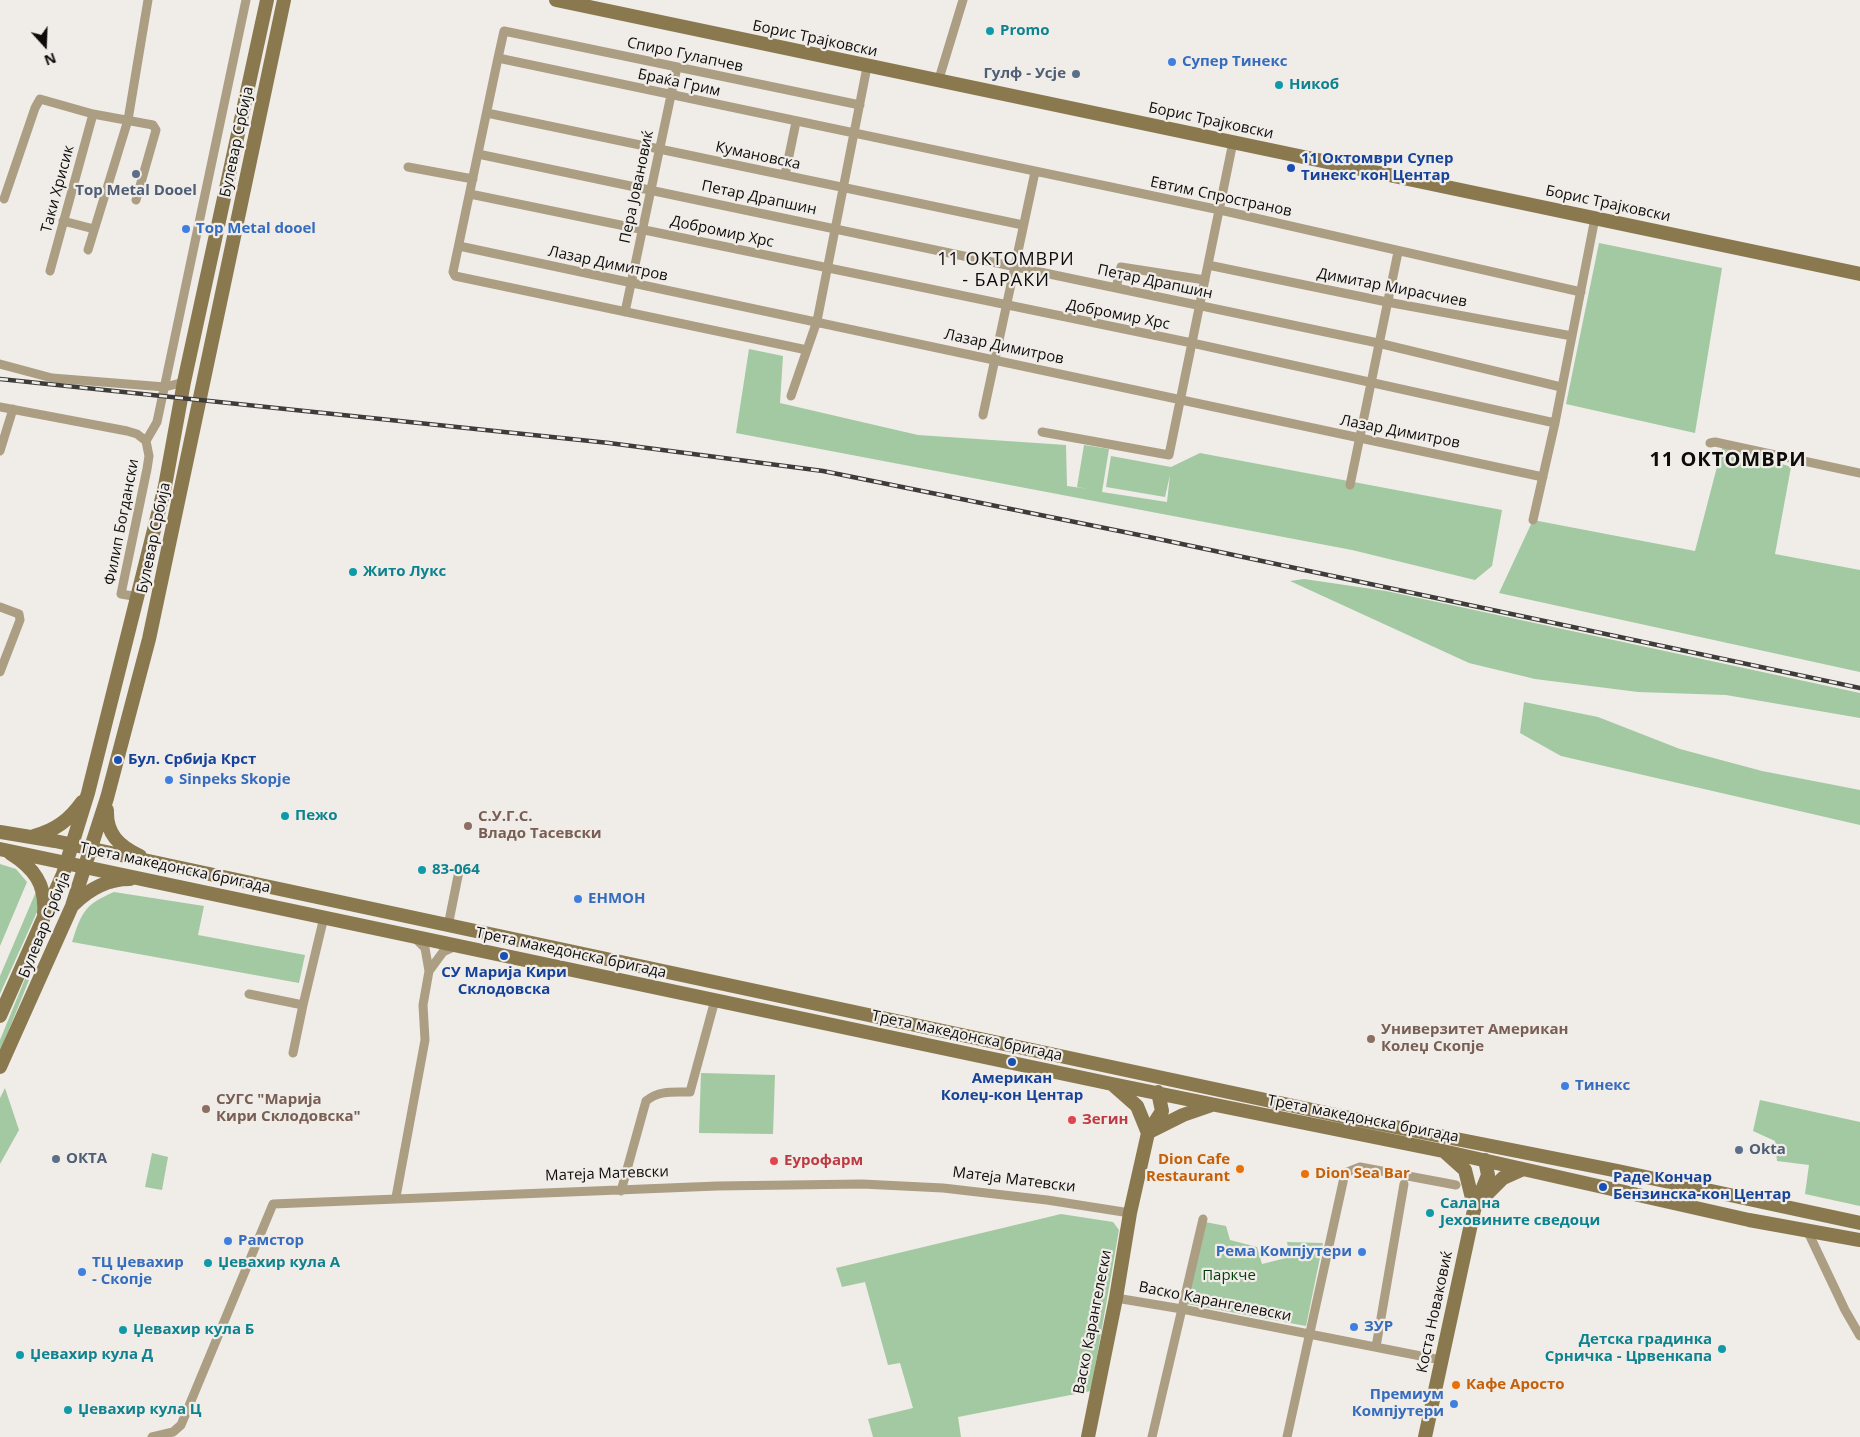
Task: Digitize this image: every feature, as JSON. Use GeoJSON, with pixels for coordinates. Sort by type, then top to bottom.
{"type":"FeatureCollection","features":[{"type":"Feature","properties":{"kind":"street"},"geometry":{"type":"LineString","coordinates":[[88,250],[128,120],[148,0]]}},
{"type":"Feature","properties":{"kind":"street"},"geometry":{"type":"LineString","coordinates":[[146,441],[158,422],[246,0]]}},
{"type":"Feature","properties":{"kind":"street","name":"Булевар Србија"},"geometry":{"type":"LineString","coordinates":[[0,1016],[68,862],[88,793],[139,597],[165,486],[184,382],[267,0]]}},
{"type":"Feature","properties":{"kind":"street","name":"Борис Трајковски"},"geometry":{"type":"LineString","coordinates":[[556,0],[938,82],[1860,274]]}},
{"type":"Feature","properties":{"kind":"street"},"geometry":{"type":"LineString","coordinates":[[938,82],[963,0]]}},
{"type":"Feature","properties":{"kind":"street","name":"Булевар Србија"},"geometry":{"type":"LineString","coordinates":[[0,1066],[28,1008],[72,906],[107,798],[149,639],[284,3]]}},
{"type":"Feature","properties":{"kind":"street","name":"Спиро Гулапчев"},"geometry":{"type":"LineString","coordinates":[[498,58],[504,31],[860,105]]}},
{"type":"Feature","properties":{"kind":"street"},"geometry":{"type":"LineString","coordinates":[[498,58],[453,272],[454,276],[807,350]]}},
{"type":"Feature","properties":{"kind":"street","name":"Браќа Грим"},"geometry":{"type":"LineString","coordinates":[[498,58],[854,135]]}},
{"type":"Feature","properties":{"kind":"street","name":"Пера Јовановиќ"},"geometry":{"type":"LineString","coordinates":[[625,312],[677,67]]}},
{"type":"Feature","properties":{"kind":"street"},"geometry":{"type":"LineString","coordinates":[[791,396],[817,322],[867,67]]}},
{"type":"Feature","properties":{"kind":"street"},"geometry":{"type":"LineString","coordinates":[[4,199],[35,108],[40,99],[93,114],[153,125],[156,130],[136,200]]}},
{"type":"Feature","properties":{"kind":"street","name":"Кумановска"},"geometry":{"type":"LineString","coordinates":[[487,113],[1023,225]]}},
{"type":"Feature","properties":{"kind":"street","name":"Таки Хрисик"},"geometry":{"type":"LineString","coordinates":[[50,271],[93,114]]}},
{"type":"Feature","properties":{"kind":"street"},"geometry":{"type":"LineString","coordinates":[[785,175],[796,122]]}},
{"type":"Feature","properties":{"kind":"street","name":"Евтим Спространов"},"geometry":{"type":"LineString","coordinates":[[854,135],[1220,210],[1398,252],[1581,292]]}},
{"type":"Feature","properties":{"kind":"street"},"geometry":{"type":"LineString","coordinates":[[1042,432],[1169,455],[1233,142]]}},
{"type":"Feature","properties":{"kind":"street","name":"Петар Драпшин"},"geometry":{"type":"LineString","coordinates":[[478,154],[1378,343],[1561,387]]}},
{"type":"Feature","properties":{"kind":"street"},"geometry":{"type":"LineString","coordinates":[[408,167],[473,179]]}},
{"type":"Feature","properties":{"kind":"street"},"geometry":{"type":"LineString","coordinates":[[983,415],[1035,172]]}},
{"type":"Feature","properties":{"kind":"street","name":"Добромир Хрс"},"geometry":{"type":"LineString","coordinates":[[470,194],[1192,344],[1555,423]]}},
{"type":"Feature","properties":{"kind":"street"},"geometry":{"type":"LineString","coordinates":[[1533,520],[1555,423],[1595,218]]}},
{"type":"Feature","properties":{"kind":"street"},"geometry":{"type":"LineString","coordinates":[[63,221],[94,229]]}},
{"type":"Feature","properties":{"kind":"street","name":"Лазар Димитров"},"geometry":{"type":"LineString","coordinates":[[459,246],[996,359],[1360,439],[1386,442],[1543,477]]}},
{"type":"Feature","properties":{"kind":"street"},"geometry":{"type":"LineString","coordinates":[[1350,486],[1398,252]]}},
{"type":"Feature","properties":{"kind":"street","name":"Димитар Мирасчиев"},"geometry":{"type":"LineString","coordinates":[[1208,265],[1387,302],[1572,336]]}},
{"type":"Feature","properties":{"kind":"street"},"geometry":{"type":"LineString","coordinates":[[1116,288],[1121,267],[1205,280]]}},
{"type":"Feature","properties":{"kind":"street"},"geometry":{"type":"LineString","coordinates":[[0,364],[52,378],[165,387],[184,382]]}},
{"type":"Feature","properties":{"kind":"street","name":"Филип Богдански"},"geometry":{"type":"LineString","coordinates":[[0,407],[127,431],[142,437],[146,441],[149,456],[147,469],[121,594],[139,597]]}},
{"type":"Feature","properties":{"kind":"street"},"geometry":{"type":"LineString","coordinates":[[0,451],[13,409]]}},
{"type":"Feature","properties":{"kind":"street"},"geometry":{"type":"LineString","coordinates":[[1710,443],[1718,443],[1860,473]]}},
{"type":"Feature","properties":{"kind":"street"},"geometry":{"type":"LineString","coordinates":[[0,607],[14,610],[19,614],[20,620],[0,672]]}},
{"type":"Feature","properties":{"kind":"street"},"geometry":{"type":"LineString","coordinates":[[32,836],[50,831],[65,822],[88,793]]}},
{"type":"Feature","properties":{"kind":"street"},"geometry":{"type":"LineString","coordinates":[[107,798],[107,822],[113,837],[126,848],[156,863]]}},
{"type":"Feature","properties":{"kind":"street","name":"Трета македонска бригада"},"geometry":{"type":"LineString","coordinates":[[0,832],[32,836],[1350,1118],[1860,1223]]}},
{"type":"Feature","properties":{"kind":"street"},"geometry":{"type":"LineString","coordinates":[[3,849],[30,868],[41,883],[45,901],[42,924]]}},
{"type":"Feature","properties":{"kind":"street","name":"Трета македонска бригада"},"geometry":{"type":"LineString","coordinates":[[3,849],[86,865],[456,946],[1112,1084],[1443,1151],[1809,1235],[1860,1240]]}},
{"type":"Feature","properties":{"kind":"street"},"geometry":{"type":"LineString","coordinates":[[448,926],[459,871]]}},
{"type":"Feature","properties":{"kind":"street"},"geometry":{"type":"LineString","coordinates":[[72,906],[94,888],[114,881],[150,880]]}},
{"type":"Feature","properties":{"kind":"street"},"geometry":{"type":"LineString","coordinates":[[293,1053],[324,917]]}},
{"type":"Feature","properties":{"kind":"street"},"geometry":{"type":"LineString","coordinates":[[396,1197],[424,1040],[423,1005],[428,971],[425,948],[413,936]]}},
{"type":"Feature","properties":{"kind":"street"},"geometry":{"type":"LineString","coordinates":[[428,971],[443,952],[456,946]]}},
{"type":"Feature","properties":{"kind":"street"},"geometry":{"type":"LineString","coordinates":[[249,994],[303,1005]]}},
{"type":"Feature","properties":{"kind":"street"},"geometry":{"type":"LineString","coordinates":[[621,1191],[646,1102],[653,1095],[666,1092],[690,1092],[715,1000]]}},
{"type":"Feature","properties":{"kind":"street"},"geometry":{"type":"LineString","coordinates":[[1130,1213],[1148,1133],[1162,1111],[1158,1092],[1162,1077]]}},
{"type":"Feature","properties":{"kind":"street"},"geometry":{"type":"LineString","coordinates":[[1112,1084],[1137,1106],[1148,1133]]}},
{"type":"Feature","properties":{"kind":"street"},"geometry":{"type":"LineString","coordinates":[[1148,1133],[1183,1115],[1213,1105]]}},
{"type":"Feature","properties":{"kind":"street","name":"Коста Новаковиќ"},"geometry":{"type":"LineString","coordinates":[[1425,1437],[1478,1195],[1479,1173],[1485,1160],[1487,1145]]}},
{"type":"Feature","properties":{"kind":"street"},"geometry":{"type":"LineString","coordinates":[[1443,1151],[1465,1170],[1472,1190],[1474,1210]]}},
{"type":"Feature","properties":{"kind":"street","name":"Васко Карангелевски"},"geometry":{"type":"LineString","coordinates":[[1287,1437],[1344,1173],[1360,1167],[1456,1185]]}},
{"type":"Feature","properties":{"kind":"street"},"geometry":{"type":"LineString","coordinates":[[1474,1210],[1490,1189],[1503,1178],[1523,1169]]}},
{"type":"Feature","properties":{"kind":"street"},"geometry":{"type":"LineString","coordinates":[[1376,1347],[1404,1184]]}},
{"type":"Feature","properties":{"kind":"street","name":"Матеја Матевски"},"geometry":{"type":"LineString","coordinates":[[152,1437],[173,1432],[181,1425],[273,1204],[396,1197],[621,1191],[717,1186],[901,1185],[1047,1200],[1130,1213]]}},
{"type":"Feature","properties":{"kind":"street","name":"Васко Карангелески"},"geometry":{"type":"LineString","coordinates":[[1088,1437],[1116,1298],[1130,1213]]}},
{"type":"Feature","properties":{"kind":"street"},"geometry":{"type":"LineString","coordinates":[[1152,1437],[1202,1219]]}},
{"type":"Feature","properties":{"kind":"street"},"geometry":{"type":"LineString","coordinates":[[1809,1235],[1860,1336]]}},
{"type":"Feature","properties":{"kind":"street","name":"Васко Карангелевски"},"geometry":{"type":"LineString","coordinates":[[1116,1298],[1310,1334]]}},
{"type":"Feature","properties":{"kind":"street"},"geometry":{"type":"LineString","coordinates":[[1310,1334],[1441,1360]]}},
{"type":"Feature","properties":{"kind":"green space"},"geometry":{"type":"Polygon","coordinates":[[[1599,243],[1722,268],[1695,433],[1566,404],[1599,243]]]}},
{"type":"Feature","properties":{"kind":"green space"},"geometry":{"type":"Polygon","coordinates":[[[749,349],[783,356],[780,403],[918,435],[1066,445],[1067,486],[1089,489],[1077,487],[1084,445],[1109,449],[1102,492],[1167,502],[1170,475],[1165,497],[1106,487],[1111,456],[1171,467],[1200,453],[1502,510],[1492,566],[1475,580],[1352,550],[736,433],[749,349]]]}},
{"type":"Feature","properties":{"kind":"green space"},"geometry":{"type":"Polygon","coordinates":[[[1723,444],[1791,467],[1775,554],[1860,570],[1860,672],[1499,593],[1533,520],[1695,551],[1723,444]]]}},
{"type":"Feature","properties":{"kind":"green space"},"geometry":{"type":"Polygon","coordinates":[[[1304,579],[1386,591],[1860,693],[1860,718],[1726,695],[1638,692],[1535,679],[1469,663],[1290,581],[1304,579]]]}},
{"type":"Feature","properties":{"kind":"green space"},"geometry":{"type":"Polygon","coordinates":[[[1524,702],[1598,717],[1680,749],[1762,771],[1860,790],[1860,825],[1561,756],[1520,733],[1524,702]]]}},
{"type":"Feature","properties":{"kind":"green space"},"geometry":{"type":"Polygon","coordinates":[[[0,864],[16,869],[27,882],[0,946],[0,864]]]}},
{"type":"Feature","properties":{"kind":"green space"},"geometry":{"type":"Polygon","coordinates":[[[38,887],[37,912],[0,994],[0,976],[38,887]]]}},
{"type":"Feature","properties":{"kind":"green space"},"geometry":{"type":"Polygon","coordinates":[[[114,892],[204,906],[198,935],[305,955],[299,983],[72,942],[82,916],[90,906],[114,892]]]}},
{"type":"Feature","properties":{"kind":"green space"},"geometry":{"type":"Polygon","coordinates":[[[27,974],[29,980],[0,1052],[0,1040],[27,974]]]}},
{"type":"Feature","properties":{"kind":"green space"},"geometry":{"type":"Polygon","coordinates":[[[701,1073],[775,1075],[773,1134],[699,1133],[701,1073]]]}},
{"type":"Feature","properties":{"kind":"green space"},"geometry":{"type":"Polygon","coordinates":[[[5,1088],[19,1130],[0,1164],[0,1098],[5,1088]]]}},
{"type":"Feature","properties":{"kind":"green space"},"geometry":{"type":"Polygon","coordinates":[[[1760,1100],[1860,1122],[1860,1206],[1805,1194],[1809,1165],[1777,1161],[1775,1141],[1753,1131],[1760,1100]]]}},
{"type":"Feature","properties":{"kind":"green space"},"geometry":{"type":"Polygon","coordinates":[[[152,1153],[168,1157],[162,1190],[145,1187],[152,1153]]]}},
{"type":"Feature","properties":{"kind":"green space"},"geometry":{"type":"Polygon","coordinates":[[[1061,1214],[1113,1222],[1119,1230],[1091,1391],[958,1417],[961,1437],[873,1437],[868,1419],[913,1408],[900,1363],[888,1365],[865,1282],[842,1287],[836,1268],[1061,1214]]]}},
{"type":"Feature","properties":{"kind":"green space","name":"Паркче"},"geometry":{"type":"Polygon","coordinates":[[[1205,1222],[1226,1226],[1230,1240],[1257,1247],[1262,1264],[1290,1257],[1287,1242],[1323,1243],[1306,1326],[1187,1304],[1205,1222]]]}},
{"type":"Feature","properties":{"kind":"railway"},"geometry":{"type":"LineString","coordinates":[[0,379],[609,443],[823,471],[1149,537],[1860,688]]}},
{"type":"Feature","properties":{"kind":"place","name":"Promo"},"geometry":{"type":"Point","coordinates":[990,31]}},
{"type":"Feature","properties":{"kind":"place","name":"Супер Тинекс"},"geometry":{"type":"Point","coordinates":[1172,62]}},
{"type":"Feature","properties":{"kind":"place","name":"Гулф - Усје"},"geometry":{"type":"Point","coordinates":[1076,74]}},
{"type":"Feature","properties":{"kind":"place","name":"Никоб"},"geometry":{"type":"Point","coordinates":[1279,85]}},
{"type":"Feature","properties":{"kind":"place","name":"11 Октомври Супер Тинекс кон Центар"},"geometry":{"type":"Point","coordinates":[1291,168]}},
{"type":"Feature","properties":{"kind":"place","name":"Top Metal Dooel"},"geometry":{"type":"Point","coordinates":[136,174]}},
{"type":"Feature","properties":{"kind":"place","name":"Top Metal dooel"},"geometry":{"type":"Point","coordinates":[186,229]}},
{"type":"Feature","properties":{"kind":"place","name":"Жито Лукс"},"geometry":{"type":"Point","coordinates":[353,572]}},
{"type":"Feature","properties":{"kind":"place","name":"Бул. Србија Крст"},"geometry":{"type":"Point","coordinates":[118,760]}},
{"type":"Feature","properties":{"kind":"place","name":"Sinpeks Skopje"},"geometry":{"type":"Point","coordinates":[169,780]}},
{"type":"Feature","properties":{"kind":"place","name":"Пежо"},"geometry":{"type":"Point","coordinates":[285,816]}},
{"type":"Feature","properties":{"kind":"place","name":"С.У.Г.С. Владо Тасевски"},"geometry":{"type":"Point","coordinates":[468,826]}},
{"type":"Feature","properties":{"kind":"place","name":"83-064"},"geometry":{"type":"Point","coordinates":[422,870]}},
{"type":"Feature","properties":{"kind":"place","name":"ЕНМОН"},"geometry":{"type":"Point","coordinates":[578,899]}},
{"type":"Feature","properties":{"kind":"place","name":"СУ Марија Кири Склодовска"},"geometry":{"type":"Point","coordinates":[504,956]}},
{"type":"Feature","properties":{"kind":"place","name":"Универзитет Американ Колеџ Скопје"},"geometry":{"type":"Point","coordinates":[1371,1039]}},
{"type":"Feature","properties":{"kind":"place","name":"Американ Колеџ-кон Центар"},"geometry":{"type":"Point","coordinates":[1012,1062]}},
{"type":"Feature","properties":{"kind":"place","name":"Тинекс"},"geometry":{"type":"Point","coordinates":[1565,1086]}},
{"type":"Feature","properties":{"kind":"place","name":"СУГС \"Марија Кири Склодовска\""},"geometry":{"type":"Point","coordinates":[206,1109]}},
{"type":"Feature","properties":{"kind":"place","name":"Зегин"},"geometry":{"type":"Point","coordinates":[1072,1120]}},
{"type":"Feature","properties":{"kind":"place","name":"Okta"},"geometry":{"type":"Point","coordinates":[1739,1150]}},
{"type":"Feature","properties":{"kind":"place","name":"ОКТА"},"geometry":{"type":"Point","coordinates":[56,1159]}},
{"type":"Feature","properties":{"kind":"place","name":"Еурофарм"},"geometry":{"type":"Point","coordinates":[774,1161]}},
{"type":"Feature","properties":{"kind":"place","name":"Dion Cafe Restaurant"},"geometry":{"type":"Point","coordinates":[1240,1169]}},
{"type":"Feature","properties":{"kind":"place","name":"Dion Sea Bar"},"geometry":{"type":"Point","coordinates":[1305,1174]}},
{"type":"Feature","properties":{"kind":"place","name":"Раде Кончар Бензинска-кон Центар"},"geometry":{"type":"Point","coordinates":[1603,1187]}},
{"type":"Feature","properties":{"kind":"place","name":"Сала на Јеховините сведоци"},"geometry":{"type":"Point","coordinates":[1430,1213]}},
{"type":"Feature","properties":{"kind":"place","name":"Рамстор"},"geometry":{"type":"Point","coordinates":[228,1241]}},
{"type":"Feature","properties":{"kind":"place","name":"Рема Компјутери"},"geometry":{"type":"Point","coordinates":[1362,1252]}},
{"type":"Feature","properties":{"kind":"place","name":"Џевахир кула А"},"geometry":{"type":"Point","coordinates":[208,1263]}},
{"type":"Feature","properties":{"kind":"place","name":"ТЦ Џевахир - Скопје"},"geometry":{"type":"Point","coordinates":[82,1272]}},
{"type":"Feature","properties":{"kind":"place","name":"ЗУР"},"geometry":{"type":"Point","coordinates":[1354,1327]}},
{"type":"Feature","properties":{"kind":"place","name":"Џевахир кула Б"},"geometry":{"type":"Point","coordinates":[123,1330]}},
{"type":"Feature","properties":{"kind":"place","name":"Детска градинка Срничка - Црвенкапа"},"geometry":{"type":"Point","coordinates":[1722,1349]}},
{"type":"Feature","properties":{"kind":"place","name":"Џевахир кула Д"},"geometry":{"type":"Point","coordinates":[20,1355]}},
{"type":"Feature","properties":{"kind":"place","name":"Кафе Аросто"},"geometry":{"type":"Point","coordinates":[1456,1385]}},
{"type":"Feature","properties":{"kind":"place","name":"Премиум Компјутери"},"geometry":{"type":"Point","coordinates":[1454,1404]}},
{"type":"Feature","properties":{"kind":"place","name":"Џевахир кула Ц"},"geometry":{"type":"Point","coordinates":[68,1410]}},
{"type":"Feature","properties":{"kind":"district","name":"11 ОКТОМВРИ - БАРАКИ"},"geometry":{"type":"Point","coordinates":[1006,270]}},
{"type":"Feature","properties":{"kind":"district","name":"11 ОКТОМВРИ"},"geometry":{"type":"Point","coordinates":[1728,460]}}]}
